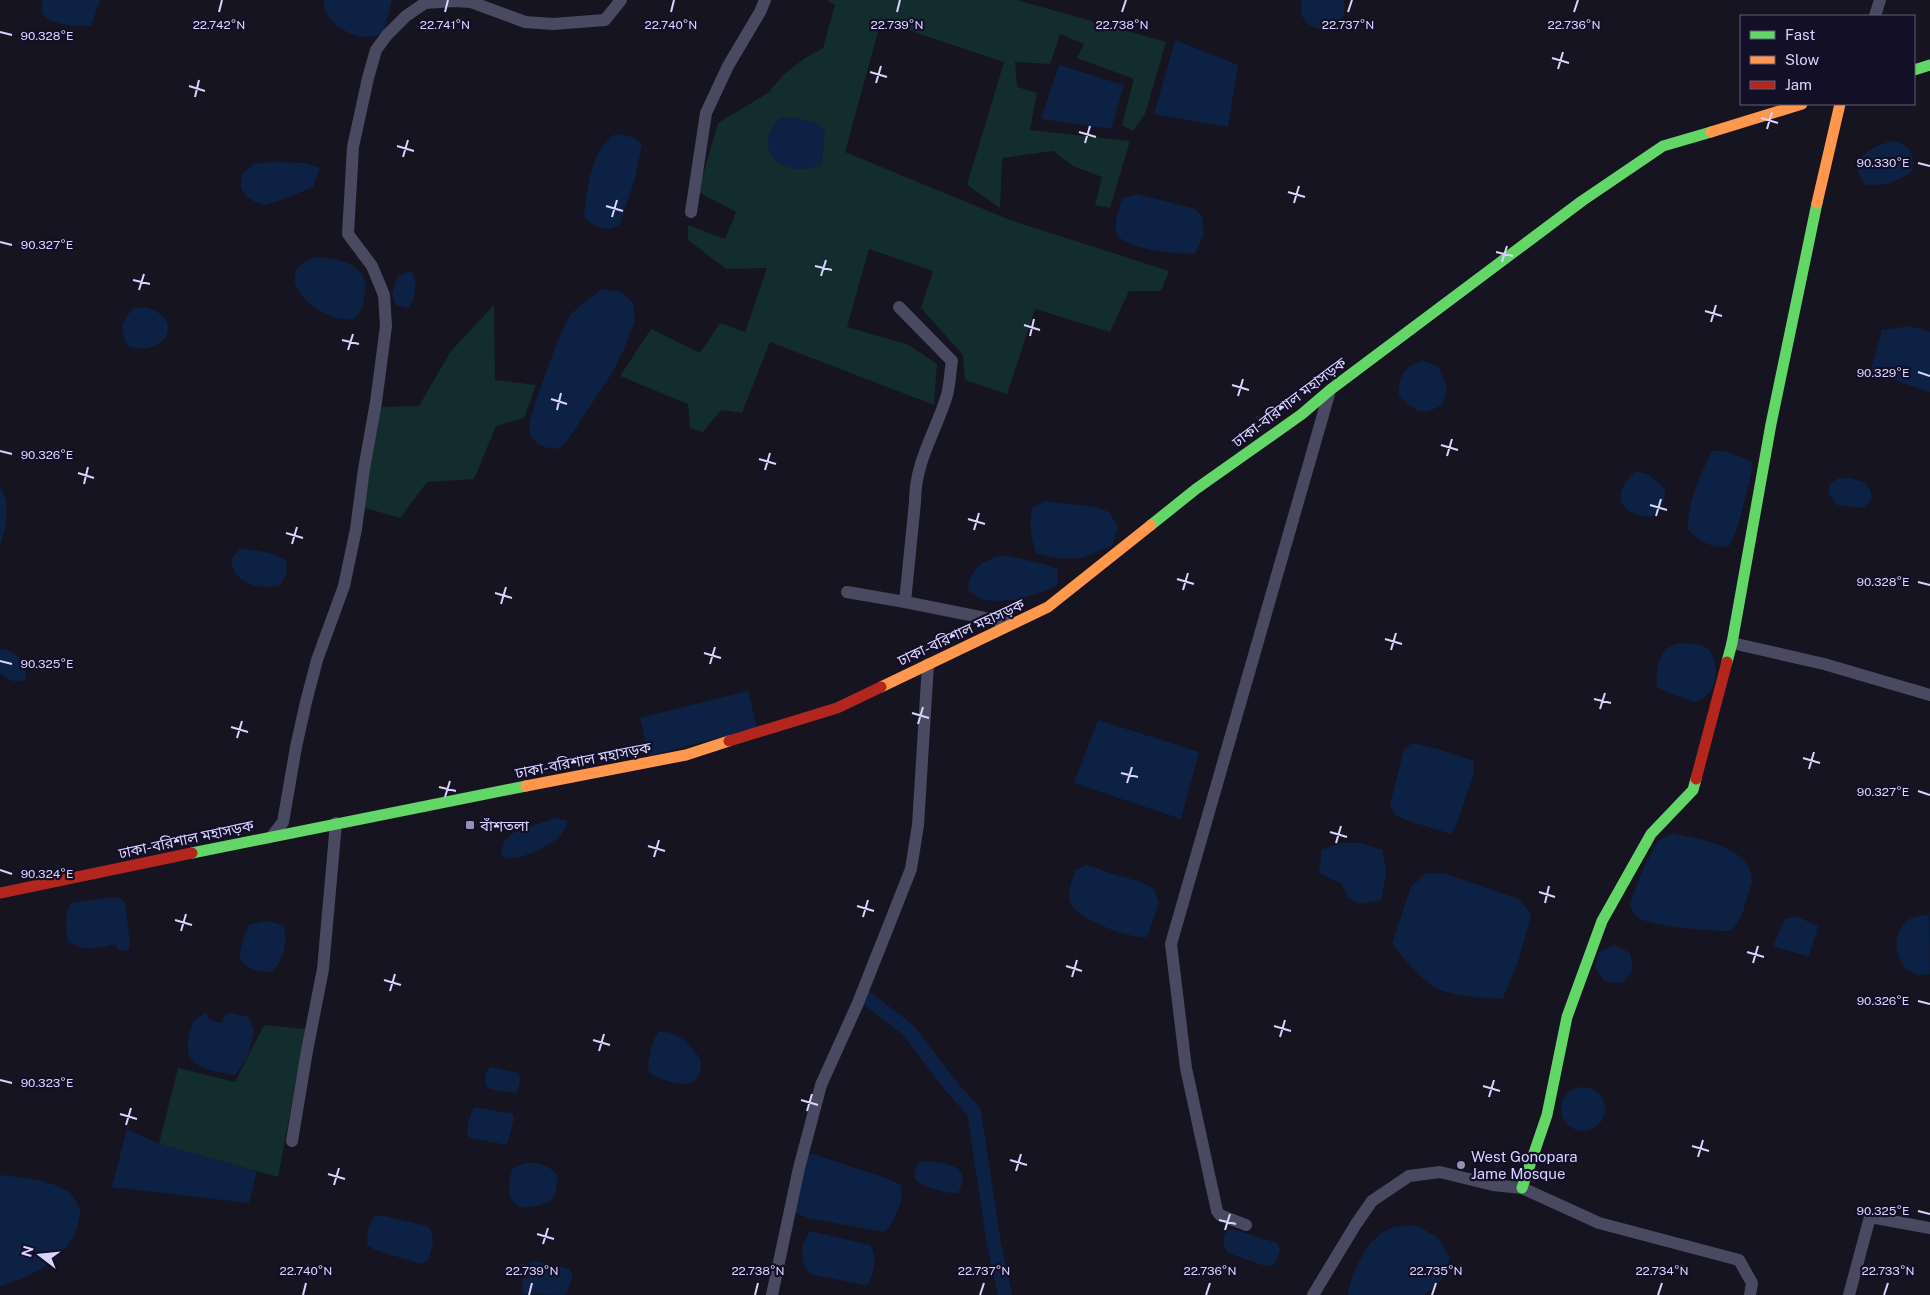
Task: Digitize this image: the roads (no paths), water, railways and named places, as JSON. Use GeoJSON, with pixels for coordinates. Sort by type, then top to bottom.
{"type":"FeatureCollection","features":[{"type":"Feature","properties":{"kind":"main road"},"geometry":{"type":"LineString","coordinates":[[1915,70],[1930,66]]}},
{"type":"Feature","properties":{"kind":"main road","name":"ঢাকা-বরিশাল মহাসড়ক"},"geometry":{"type":"LineString","coordinates":[[0,893],[336,823],[686,755],[837,708],[1048,607],[1196,489],[1302,414],[1330,390],[1582,202],[1663,146],[1799,105]]}},
{"type":"Feature","properties":{"kind":"main road"},"geometry":{"type":"LineString","coordinates":[[1522,1188],[1547,1115],[1568,1017],[1602,921],[1651,834],[1693,790],[1732,643],[1771,424],[1817,203],[1840,105]]}},
{"type":"Feature","properties":{"kind":"street"},"geometry":{"type":"LineString","coordinates":[[272,836],[284,822],[296,747],[306,702],[317,660],[344,586],[356,529],[364,468],[376,402],[386,326],[384,295],[372,266],[348,234],[353,147],[376,50],[387,35],[406,16],[425,3],[471,2],[525,22],[552,24],[605,20],[621,0]]}},
{"type":"Feature","properties":{"kind":"street"},"geometry":{"type":"LineString","coordinates":[[691,212],[706,113],[728,66],[760,12],[764,0]]}},
{"type":"Feature","properties":{"kind":"street"},"geometry":{"type":"LineString","coordinates":[[1876,15],[1880,0]]}},
{"type":"Feature","properties":{"kind":"street"},"geometry":{"type":"LineString","coordinates":[[899,307],[952,361],[947,395],[926,446],[915,486],[906,602]]}},
{"type":"Feature","properties":{"kind":"street"},"geometry":{"type":"LineString","coordinates":[[1246,1225],[1220,1215],[1217,1211],[1186,1068],[1171,944],[1330,390]]}},
{"type":"Feature","properties":{"kind":"street"},"geometry":{"type":"LineString","coordinates":[[847,592],[1013,624],[1018,621]]}},
{"type":"Feature","properties":{"kind":"street"},"geometry":{"type":"LineString","coordinates":[[1732,643],[1824,664],[1930,695]]}},
{"type":"Feature","properties":{"kind":"street"},"geometry":{"type":"LineString","coordinates":[[772,1295],[799,1168],[821,1086],[858,1003],[911,869],[918,824],[928,664]]}},
{"type":"Feature","properties":{"kind":"street"},"geometry":{"type":"LineString","coordinates":[[292,1142],[323,969],[336,823]]}},
{"type":"Feature","properties":{"kind":"street"},"geometry":{"type":"LineString","coordinates":[[1313,1295],[1372,1201],[1408,1176],[1440,1172],[1493,1185],[1522,1188],[1599,1223],[1739,1260],[1752,1283],[1750,1295]]}},
{"type":"Feature","properties":{"kind":"street"},"geometry":{"type":"LineString","coordinates":[[1848,1295],[1870,1217],[1930,1228]]}},
{"type":"Feature","properties":{"kind":"water"},"geometry":{"type":"Polygon","coordinates":[[[43,0],[100,0],[91,26],[79,26],[56,23],[45,17],[42,12],[43,0]]]}},
{"type":"Feature","properties":{"kind":"water"},"geometry":{"type":"Polygon","coordinates":[[[324,0],[392,0],[383,34],[367,37],[345,31],[327,15],[324,0]]]}},
{"type":"Feature","properties":{"kind":"water"},"geometry":{"type":"Polygon","coordinates":[[[1302,0],[1343,0],[1344,12],[1340,21],[1332,27],[1313,27],[1306,22],[1301,13],[1302,0]]]}},
{"type":"Feature","properties":{"kind":"water"},"geometry":{"type":"Polygon","coordinates":[[[1175,40],[1238,65],[1228,127],[1154,114],[1175,40]]]}},
{"type":"Feature","properties":{"kind":"water"},"geometry":{"type":"Polygon","coordinates":[[[1059,65],[1124,85],[1111,129],[1041,119],[1059,65]]]}},
{"type":"Feature","properties":{"kind":"water"},"geometry":{"type":"Polygon","coordinates":[[[791,117],[817,123],[825,131],[822,164],[795,169],[784,166],[775,160],[770,152],[768,142],[771,130],[779,118],[791,117]]]}},
{"type":"Feature","properties":{"kind":"water"},"geometry":{"type":"Polygon","coordinates":[[[616,134],[632,137],[642,144],[635,178],[620,224],[606,229],[596,226],[584,217],[591,171],[595,160],[607,141],[616,134]]]}},
{"type":"Feature","properties":{"kind":"water"},"geometry":{"type":"Polygon","coordinates":[[[1893,141],[1904,145],[1910,151],[1913,170],[1892,182],[1867,185],[1860,177],[1858,169],[1862,156],[1884,143],[1893,141]]]}},
{"type":"Feature","properties":{"kind":"water"},"geometry":{"type":"Polygon","coordinates":[[[270,162],[305,163],[320,168],[313,187],[265,205],[255,202],[245,195],[241,188],[242,174],[254,164],[270,162]]]}},
{"type":"Feature","properties":{"kind":"water"},"geometry":{"type":"Polygon","coordinates":[[[1137,194],[1195,209],[1202,216],[1204,233],[1195,254],[1141,247],[1130,244],[1117,234],[1117,216],[1122,199],[1137,194]]]}},
{"type":"Feature","properties":{"kind":"water"},"geometry":{"type":"Polygon","coordinates":[[[314,257],[334,259],[352,265],[359,270],[365,286],[364,298],[357,316],[348,319],[337,318],[312,306],[302,296],[296,285],[295,275],[301,265],[314,257]]]}},
{"type":"Feature","properties":{"kind":"water"},"geometry":{"type":"Polygon","coordinates":[[[408,271],[413,273],[415,286],[413,300],[409,308],[396,305],[392,294],[397,277],[408,271]]]}},
{"type":"Feature","properties":{"kind":"water"},"geometry":{"type":"Polygon","coordinates":[[[602,289],[621,292],[633,303],[635,321],[612,373],[567,441],[558,449],[542,446],[536,443],[530,434],[530,421],[553,354],[570,316],[602,289]]]}},
{"type":"Feature","properties":{"kind":"water"},"geometry":{"type":"Polygon","coordinates":[[[145,307],[158,312],[165,320],[168,328],[166,336],[161,342],[152,347],[141,349],[128,346],[122,330],[124,322],[133,308],[145,307]]]}},
{"type":"Feature","properties":{"kind":"water"},"geometry":{"type":"Polygon","coordinates":[[[1910,326],[1930,332],[1930,392],[1882,376],[1871,369],[1882,330],[1910,326]]]}},
{"type":"Feature","properties":{"kind":"water"},"geometry":{"type":"Polygon","coordinates":[[[1423,361],[1438,366],[1447,388],[1443,404],[1430,410],[1419,411],[1409,405],[1399,395],[1399,389],[1401,378],[1407,369],[1423,361]]]}},
{"type":"Feature","properties":{"kind":"water"},"geometry":{"type":"Polygon","coordinates":[[[1712,451],[1725,451],[1751,461],[1752,471],[1738,526],[1729,546],[1723,547],[1707,544],[1688,530],[1692,499],[1712,451]]]}},
{"type":"Feature","properties":{"kind":"water"},"geometry":{"type":"Polygon","coordinates":[[[1636,471],[1649,475],[1665,489],[1662,505],[1651,517],[1631,512],[1621,502],[1623,487],[1636,471]]]}},
{"type":"Feature","properties":{"kind":"water"},"geometry":{"type":"Polygon","coordinates":[[[1839,478],[1850,478],[1866,483],[1871,492],[1871,500],[1864,508],[1837,505],[1828,493],[1830,484],[1839,478]]]}},
{"type":"Feature","properties":{"kind":"water"},"geometry":{"type":"Polygon","coordinates":[[[0,488],[6,501],[7,516],[0,545],[0,488]]]}},
{"type":"Feature","properties":{"kind":"water"},"geometry":{"type":"Polygon","coordinates":[[[1044,501],[1095,507],[1109,512],[1118,527],[1112,546],[1080,558],[1067,559],[1036,553],[1031,531],[1032,508],[1044,501]]]}},
{"type":"Feature","properties":{"kind":"water"},"geometry":{"type":"Polygon","coordinates":[[[240,549],[265,552],[287,561],[286,575],[279,586],[262,587],[241,579],[236,574],[231,559],[240,549]]]}},
{"type":"Feature","properties":{"kind":"water"},"geometry":{"type":"Polygon","coordinates":[[[1004,555],[1058,569],[1057,585],[1031,596],[999,601],[981,599],[968,590],[971,576],[979,566],[991,559],[1004,555]]]}},
{"type":"Feature","properties":{"kind":"water"},"geometry":{"type":"Polygon","coordinates":[[[1681,643],[1705,647],[1712,655],[1716,667],[1715,680],[1711,690],[1702,699],[1695,702],[1657,687],[1658,666],[1663,653],[1668,648],[1681,643]]]}},
{"type":"Feature","properties":{"kind":"water"},"geometry":{"type":"Polygon","coordinates":[[[0,649],[16,655],[24,663],[26,679],[16,681],[0,673],[0,649]]]}},
{"type":"Feature","properties":{"kind":"water"},"geometry":{"type":"Polygon","coordinates":[[[748,691],[757,728],[649,756],[640,718],[748,691]]]}},
{"type":"Feature","properties":{"kind":"water"},"geometry":{"type":"Polygon","coordinates":[[[1098,720],[1199,752],[1181,819],[1074,783],[1098,720]]]}},
{"type":"Feature","properties":{"kind":"water"},"geometry":{"type":"Polygon","coordinates":[[[1412,743],[1474,761],[1474,773],[1456,826],[1451,834],[1395,815],[1390,805],[1404,750],[1412,743]]]}},
{"type":"Feature","properties":{"kind":"water"},"geometry":{"type":"Polygon","coordinates":[[[555,818],[567,820],[566,828],[553,842],[521,857],[504,858],[501,854],[504,841],[513,833],[555,818]]]}},
{"type":"Feature","properties":{"kind":"water"},"geometry":{"type":"Polygon","coordinates":[[[1672,833],[1722,846],[1744,860],[1750,870],[1752,882],[1743,912],[1730,931],[1695,929],[1652,923],[1641,919],[1633,912],[1630,904],[1643,869],[1657,842],[1672,833]]]}},
{"type":"Feature","properties":{"kind":"water"},"geometry":{"type":"Polygon","coordinates":[[[1340,843],[1361,843],[1382,850],[1386,872],[1381,900],[1358,904],[1348,897],[1341,883],[1319,872],[1322,850],[1340,843]]]}},
{"type":"Feature","properties":{"kind":"water"},"geometry":{"type":"Polygon","coordinates":[[[1086,865],[1153,888],[1159,903],[1147,937],[1118,932],[1094,922],[1076,910],[1071,904],[1069,896],[1070,887],[1076,870],[1086,865]]]}},
{"type":"Feature","properties":{"kind":"water"},"geometry":{"type":"Polygon","coordinates":[[[1426,873],[1446,874],[1519,899],[1531,914],[1519,959],[1503,998],[1462,995],[1438,989],[1432,986],[1407,962],[1392,943],[1411,887],[1426,873]]]}},
{"type":"Feature","properties":{"kind":"water"},"geometry":{"type":"Polygon","coordinates":[[[110,897],[119,898],[125,902],[130,943],[129,950],[118,950],[115,944],[91,948],[81,947],[68,942],[66,917],[71,903],[110,897]]]}},
{"type":"Feature","properties":{"kind":"water"},"geometry":{"type":"Polygon","coordinates":[[[1929,914],[1930,974],[1919,975],[1903,965],[1897,946],[1898,936],[1902,927],[1910,919],[1929,914]]]}},
{"type":"Feature","properties":{"kind":"water"},"geometry":{"type":"Polygon","coordinates":[[[1796,916],[1818,926],[1809,957],[1773,946],[1785,919],[1796,916]]]}},
{"type":"Feature","properties":{"kind":"water"},"geometry":{"type":"Polygon","coordinates":[[[266,921],[283,925],[285,931],[282,957],[271,972],[252,969],[245,965],[239,957],[249,925],[266,921]]]}},
{"type":"Feature","properties":{"kind":"water"},"geometry":{"type":"Polygon","coordinates":[[[1614,945],[1630,953],[1633,970],[1622,983],[1605,982],[1595,968],[1599,952],[1614,945]]]}},
{"type":"Feature","properties":{"kind":"water"},"geometry":{"type":"Polygon","coordinates":[[[206,1013],[210,1020],[221,1023],[226,1014],[230,1013],[248,1017],[254,1031],[248,1056],[235,1075],[204,1068],[192,1059],[188,1052],[188,1039],[193,1021],[206,1013]]]}},
{"type":"Feature","properties":{"kind":"water"},"geometry":{"type":"Polygon","coordinates":[[[660,1031],[679,1037],[699,1057],[701,1063],[700,1071],[692,1083],[673,1082],[655,1076],[649,1071],[648,1063],[652,1045],[660,1031]]]}},
{"type":"Feature","properties":{"kind":"water"},"geometry":{"type":"Polygon","coordinates":[[[491,1067],[518,1073],[520,1084],[515,1093],[490,1089],[486,1086],[487,1071],[491,1067]]]}},
{"type":"Feature","properties":{"kind":"water"},"geometry":{"type":"Polygon","coordinates":[[[1583,1087],[1595,1091],[1601,1097],[1605,1109],[1601,1121],[1595,1127],[1583,1131],[1571,1127],[1565,1121],[1561,1109],[1565,1097],[1571,1091],[1583,1087]]]}},
{"type":"Feature","properties":{"kind":"water"},"geometry":{"type":"Polygon","coordinates":[[[476,1107],[513,1114],[514,1118],[507,1145],[471,1138],[467,1135],[468,1124],[473,1109],[476,1107]]]}},
{"type":"Feature","properties":{"kind":"water"},"geometry":{"type":"Polygon","coordinates":[[[127,1129],[159,1144],[257,1171],[249,1203],[112,1187],[127,1129]]]}},
{"type":"Feature","properties":{"kind":"water"},"geometry":{"type":"Polygon","coordinates":[[[813,1154],[886,1178],[901,1185],[902,1190],[898,1211],[887,1229],[883,1232],[808,1218],[794,1212],[807,1155],[813,1154]]]}},
{"type":"Feature","properties":{"kind":"water"},"geometry":{"type":"Polygon","coordinates":[[[919,1162],[947,1164],[960,1171],[963,1176],[958,1193],[948,1193],[918,1182],[914,1174],[915,1168],[919,1162]]]}},
{"type":"Feature","properties":{"kind":"water"},"geometry":{"type":"Polygon","coordinates":[[[526,1163],[543,1165],[550,1168],[557,1175],[555,1193],[548,1202],[531,1207],[523,1207],[517,1205],[512,1200],[509,1186],[513,1168],[526,1163]]]}},
{"type":"Feature","properties":{"kind":"water"},"geometry":{"type":"Polygon","coordinates":[[[0,1175],[46,1182],[62,1188],[70,1193],[81,1210],[75,1233],[62,1252],[44,1267],[0,1286],[0,1175]]]}},
{"type":"Feature","properties":{"kind":"water"},"geometry":{"type":"Polygon","coordinates":[[[374,1216],[384,1216],[427,1226],[433,1238],[428,1260],[422,1264],[375,1250],[367,1244],[368,1228],[374,1216]]]}},
{"type":"Feature","properties":{"kind":"water"},"geometry":{"type":"Polygon","coordinates":[[[1416,1225],[1438,1238],[1450,1257],[1447,1269],[1439,1283],[1424,1295],[1348,1295],[1357,1266],[1376,1238],[1392,1228],[1416,1225]]]}},
{"type":"Feature","properties":{"kind":"water"},"geometry":{"type":"Polygon","coordinates":[[[1232,1229],[1277,1243],[1280,1250],[1275,1264],[1265,1266],[1228,1253],[1224,1247],[1224,1239],[1228,1230],[1232,1229]]]}},
{"type":"Feature","properties":{"kind":"water"},"geometry":{"type":"Polygon","coordinates":[[[810,1231],[870,1245],[875,1259],[869,1283],[864,1285],[810,1274],[804,1266],[802,1256],[803,1244],[810,1231]]]}},
{"type":"Feature","properties":{"kind":"water"},"geometry":{"type":"Polygon","coordinates":[[[535,1261],[569,1269],[573,1276],[566,1295],[523,1294],[522,1286],[525,1273],[530,1262],[535,1261]]]}},
{"type":"Feature","properties":{"kind":"waterway"},"geometry":{"type":"LineString","coordinates":[[868,999],[908,1030],[951,1086],[974,1112],[994,1244],[1005,1295]]}},
{"type":"Feature","properties":{"kind":"place","name":"বাঁশতলা"},"geometry":{"type":"Point","coordinates":[470,825]}},
{"type":"Feature","properties":{"kind":"place","name":"West Gonopara Jame Mosque"},"geometry":{"type":"Point","coordinates":[1461,1165]}}]}
